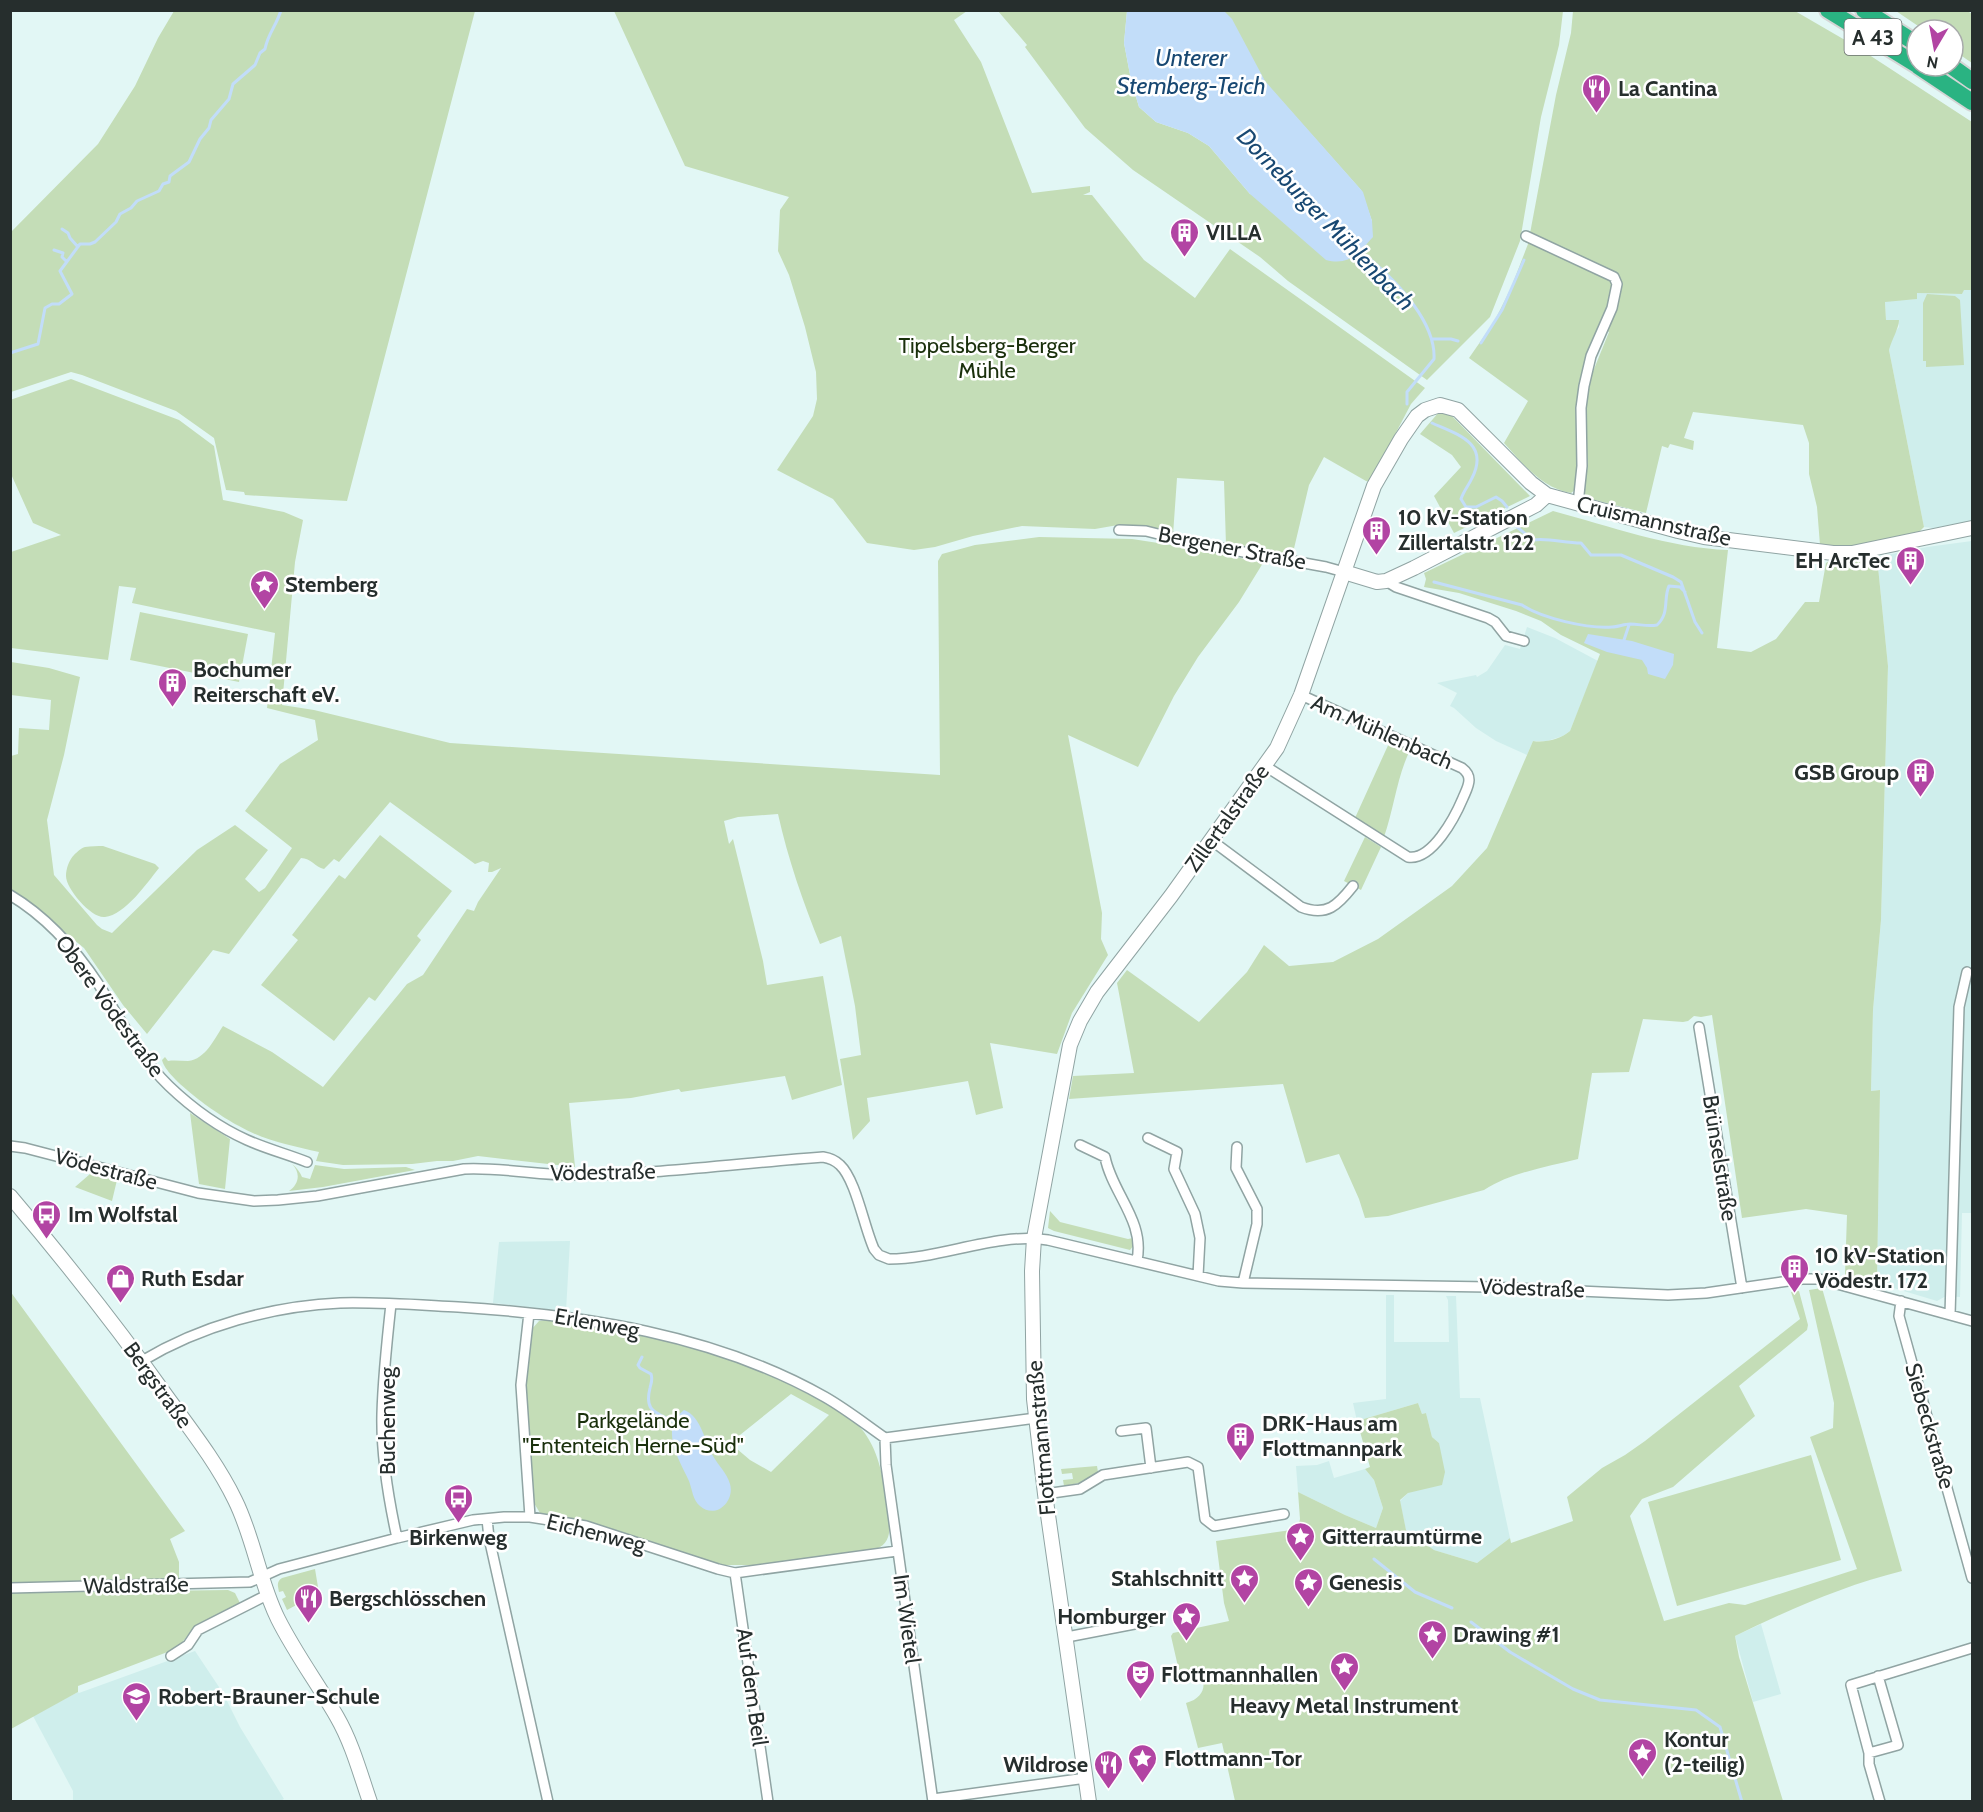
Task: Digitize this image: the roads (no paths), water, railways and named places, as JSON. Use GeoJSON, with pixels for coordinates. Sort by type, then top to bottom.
{"type":"FeatureCollection","features":[{"type":"Feature","properties":{"kind":"highway","name":"A 43"},"geometry":{"type":"LineString","coordinates":[[1828,10],[1905,58]]}},
{"type":"Feature","properties":{"kind":"highway","name":"A 43"},"geometry":{"type":"LineString","coordinates":[[1864,10],[1905,36]]}},
{"type":"Feature","properties":{"kind":"highway","name":"A 43"},"geometry":{"type":"LineString","coordinates":[[1936,78],[1972,102]]}},
{"type":"Feature","properties":{"kind":"street"},"geometry":{"type":"LineString","coordinates":[[1526,236],[1614,277],[1617,284],[1612,308],[1591,356],[1584,386],[1581,408],[1582,466],[1578,504]]}},
{"type":"Feature","properties":{"kind":"street","name":"Cruismannstraße"},"geometry":{"type":"LineString","coordinates":[[1440,405],[1458,410],[1531,483],[1547,495],[1704,537],[1833,553],[1852,553],[1972,528]]}},
{"type":"Feature","properties":{"kind":"street","name":"Zillertalstraße"},"geometry":{"type":"LineString","coordinates":[[1034,1238],[1060,1091],[1074,1033],[1086,1008],[1171,896],[1281,741],[1301,695],[1374,486],[1417,416],[1425,410],[1440,405]]}},
{"type":"Feature","properties":{"kind":"street"},"geometry":{"type":"LineString","coordinates":[[1344,572],[1377,582],[1386,581],[1526,510],[1547,495]]}},
{"type":"Feature","properties":{"kind":"street","name":"Bergener Straße"},"geometry":{"type":"LineString","coordinates":[[1119,530],[1146,531],[1194,543],[1344,572]]}},
{"type":"Feature","properties":{"kind":"street"},"geometry":{"type":"LineString","coordinates":[[1386,581],[1396,587],[1488,618],[1495,622],[1506,636],[1524,641]]}},
{"type":"Feature","properties":{"kind":"street","name":"Am Mühlenbach"},"geometry":{"type":"LineString","coordinates":[[1264,766],[1408,856],[1420,856],[1430,848],[1455,818],[1469,783],[1468,775],[1462,768],[1301,695]]}},
{"type":"Feature","properties":{"kind":"street"},"geometry":{"type":"LineString","coordinates":[[1211,840],[1301,907],[1310,910],[1319,912],[1334,907],[1353,886]]}},
{"type":"Feature","properties":{"kind":"street","name":"Obere Vödestraße"},"geometry":{"type":"LineString","coordinates":[[10,895],[48,924],[77,955],[100,987],[136,1046],[168,1084],[208,1118],[225,1129],[246,1140],[307,1162]]}},
{"type":"Feature","properties":{"kind":"street"},"geometry":{"type":"LineString","coordinates":[[1950,1315],[1959,1007],[1967,972]]}},
{"type":"Feature","properties":{"kind":"street","name":"Brünselstraße"},"geometry":{"type":"LineString","coordinates":[[1699,1027],[1742,1288]]}},
{"type":"Feature","properties":{"kind":"street"},"geometry":{"type":"LineString","coordinates":[[1148,1138],[1177,1152],[1174,1169],[1195,1214],[1200,1238],[1198,1276]]}},
{"type":"Feature","properties":{"kind":"street"},"geometry":{"type":"LineString","coordinates":[[1080,1145],[1105,1157],[1107,1167],[1136,1230],[1139,1243],[1137,1260]]}},
{"type":"Feature","properties":{"kind":"street","name":"Vödestraße"},"geometry":{"type":"LineString","coordinates":[[10,1146],[198,1193],[254,1201],[309,1198],[464,1169],[487,1168],[575,1175],[623,1174],[823,1157],[837,1162],[847,1174],[872,1245],[876,1252],[884,1258],[895,1259],[1034,1238],[1137,1260],[1219,1281],[1243,1283],[1489,1287],[1687,1295],[1802,1279],[1819,1279],[1901,1301]]}},
{"type":"Feature","properties":{"kind":"street"},"geometry":{"type":"LineString","coordinates":[[1237,1147],[1236,1168],[1257,1209],[1257,1224],[1243,1283]]}},
{"type":"Feature","properties":{"kind":"street","name":"Bergstraße"},"geometry":{"type":"LineString","coordinates":[[10,1196],[142,1361],[204,1448],[229,1490],[246,1525],[267,1595],[294,1647],[338,1718],[370,1802]]}},
{"type":"Feature","properties":{"kind":"street","name":"Flottmannstraße"},"geometry":{"type":"LineString","coordinates":[[1034,1238],[1032,1271],[1036,1418],[1089,1802]]}},
{"type":"Feature","properties":{"kind":"street"},"geometry":{"type":"LineString","coordinates":[[1901,1301],[1972,1321]]}},
{"type":"Feature","properties":{"kind":"street","name":"Siebeckstraße"},"geometry":{"type":"LineString","coordinates":[[1901,1301],[1899,1316],[1972,1578]]}},
{"type":"Feature","properties":{"kind":"street","name":"Erlenweg"},"geometry":{"type":"LineString","coordinates":[[142,1361],[176,1342],[248,1318],[315,1305],[391,1304],[529,1312],[637,1329],[722,1352],[785,1377],[825,1397],[885,1438]]}},
{"type":"Feature","properties":{"kind":"street","name":"Buchenweg"},"geometry":{"type":"LineString","coordinates":[[391,1304],[382,1425],[387,1484],[397,1538]]}},
{"type":"Feature","properties":{"kind":"street"},"geometry":{"type":"LineString","coordinates":[[529,1312],[521,1393],[530,1517]]}},
{"type":"Feature","properties":{"kind":"street"},"geometry":{"type":"LineString","coordinates":[[885,1438],[1036,1418]]}},
{"type":"Feature","properties":{"kind":"street"},"geometry":{"type":"LineString","coordinates":[[1121,1431],[1146,1428],[1151,1468]]}},
{"type":"Feature","properties":{"kind":"street","name":"Im Wietel"},"geometry":{"type":"LineString","coordinates":[[885,1438],[886,1465],[897,1551],[933,1800],[1086,1778]]}},
{"type":"Feature","properties":{"kind":"street"},"geometry":{"type":"LineString","coordinates":[[1045,1494],[1080,1489],[1103,1474],[1188,1462],[1198,1467],[1205,1519],[1214,1526],[1284,1514]]}},
{"type":"Feature","properties":{"kind":"street","name":"Eichenweg"},"geometry":{"type":"LineString","coordinates":[[262,1578],[279,1569],[458,1523],[530,1517],[586,1526],[735,1573],[897,1551]]}},
{"type":"Feature","properties":{"kind":"street"},"geometry":{"type":"LineString","coordinates":[[487,1519],[489,1538],[548,1802]]}},
{"type":"Feature","properties":{"kind":"street","name":"Auf dem Beil"},"geometry":{"type":"LineString","coordinates":[[735,1573],[768,1802]]}},
{"type":"Feature","properties":{"kind":"street","name":"Waldstraße"},"geometry":{"type":"LineString","coordinates":[[10,1588],[184,1585],[250,1582],[262,1578]]}},
{"type":"Feature","properties":{"kind":"street"},"geometry":{"type":"LineString","coordinates":[[171,1656],[188,1645],[198,1630],[267,1595]]}},
{"type":"Feature","properties":{"kind":"street"},"geometry":{"type":"LineString","coordinates":[[1067,1637],[1155,1620]]}},
{"type":"Feature","properties":{"kind":"street"},"geometry":{"type":"LineString","coordinates":[[1880,1802],[1851,1684],[1972,1648]]}},
{"type":"Feature","properties":{"kind":"street"},"geometry":{"type":"LineString","coordinates":[[1869,1753],[1898,1745],[1878,1676]]}},
{"type":"Feature","properties":{"kind":"water","name":"Unterer Stemberg-Teich"},"geometry":{"type":"Polygon","coordinates":[[[1127,11],[1224,11],[1232,19],[1265,81],[1363,192],[1372,221],[1373,237],[1363,248],[1347,260],[1326,260],[1250,194],[1209,146],[1188,133],[1156,122],[1139,107],[1124,43],[1127,11]]]}},
{"type":"Feature","properties":{"kind":"water"},"geometry":{"type":"Polygon","coordinates":[[[1588,634],[1632,641],[1674,654],[1673,665],[1665,679],[1648,674],[1642,660],[1607,652],[1584,643],[1588,634]]]}},
{"type":"Feature","properties":{"kind":"water"},"geometry":{"type":"Polygon","coordinates":[[[684,1410],[690,1413],[699,1424],[713,1456],[729,1480],[730,1497],[718,1510],[706,1510],[698,1504],[676,1454],[673,1445],[673,1426],[684,1410]]]}},
{"type":"Feature","properties":{"kind":"waterway"},"geometry":{"type":"LineString","coordinates":[[10,353],[38,344],[45,308],[52,304],[59,304],[72,294],[60,271],[80,244],[95,242],[116,222],[120,214],[131,208],[137,201],[159,191],[163,184],[169,182],[170,176],[189,162],[200,139],[209,128],[211,120],[229,99],[233,84],[255,65],[260,53],[265,49],[281,10]]}},
{"type":"Feature","properties":{"kind":"waterway"},"geometry":{"type":"LineString","coordinates":[[62,229],[68,233],[78,247]]}},
{"type":"Feature","properties":{"kind":"waterway"},"geometry":{"type":"LineString","coordinates":[[54,250],[63,253],[62,257],[66,261]]}},
{"type":"Feature","properties":{"kind":"waterway","name":"Dorneburger Mühlenbach"},"geometry":{"type":"LineString","coordinates":[[1357,250],[1404,292],[1429,332],[1434,359],[1407,392],[1407,404]]}},
{"type":"Feature","properties":{"kind":"waterway"},"geometry":{"type":"LineString","coordinates":[[1481,343],[1502,310],[1524,260]]}},
{"type":"Feature","properties":{"kind":"waterway"},"geometry":{"type":"LineString","coordinates":[[1433,339],[1458,341]]}},
{"type":"Feature","properties":{"kind":"waterway","name":"Dorneburger Mühlenbach"},"geometry":{"type":"LineString","coordinates":[[1432,423],[1460,436],[1474,448],[1477,456],[1476,466],[1461,499],[1466,507],[1476,507],[1496,497],[1507,507]]}},
{"type":"Feature","properties":{"kind":"waterway"},"geometry":{"type":"LineString","coordinates":[[1517,527],[1533,540],[1581,543],[1591,555],[1621,555],[1673,577],[1681,582],[1695,622],[1702,633]]}},
{"type":"Feature","properties":{"kind":"waterway"},"geometry":{"type":"LineString","coordinates":[[1434,582],[1522,605],[1565,622],[1602,627],[1630,624],[1657,625],[1664,616],[1669,586],[1680,587],[1685,592]]}},
{"type":"Feature","properties":{"kind":"waterway"},"geometry":{"type":"LineString","coordinates":[[1624,640],[1629,625]]}},
{"type":"Feature","properties":{"kind":"waterway"},"geometry":{"type":"LineString","coordinates":[[642,1357],[638,1365],[652,1376],[650,1407],[674,1422]]}},
{"type":"Feature","properties":{"kind":"waterway"},"geometry":{"type":"LineString","coordinates":[[1374,1559],[1415,1592],[1452,1608]]}},
{"type":"Feature","properties":{"kind":"waterway"},"geometry":{"type":"LineString","coordinates":[[1471,1622],[1510,1652],[1573,1689],[1600,1700],[1696,1710],[1720,1727],[1742,1802]]}},
{"type":"Feature","properties":{"kind":"place","name":"La Cantina"},"geometry":{"type":"Point","coordinates":[1597,114]}},
{"type":"Feature","properties":{"kind":"place","name":"VILLA"},"geometry":{"type":"Point","coordinates":[1185,258]}},
{"type":"Feature","properties":{"kind":"place","name":"10 kV-Station Zillertalstr. 122"},"geometry":{"type":"Point","coordinates":[1377,556]}},
{"type":"Feature","properties":{"kind":"place","name":"EH ArcTec"},"geometry":{"type":"Point","coordinates":[1911,586]}},
{"type":"Feature","properties":{"kind":"place","name":"Stemberg"},"geometry":{"type":"Point","coordinates":[264,610]}},
{"type":"Feature","properties":{"kind":"place","name":"Bochumer Reiterschaft eV."},"geometry":{"type":"Point","coordinates":[172,708]}},
{"type":"Feature","properties":{"kind":"place","name":"GSB Group"},"geometry":{"type":"Point","coordinates":[1920,798]}},
{"type":"Feature","properties":{"kind":"place","name":"Im Wolfstal"},"geometry":{"type":"Point","coordinates":[47,1240]}},
{"type":"Feature","properties":{"kind":"place","name":"10 kV-Station Vödestr. 172"},"geometry":{"type":"Point","coordinates":[1794,1294]}},
{"type":"Feature","properties":{"kind":"place","name":"Ruth Esdar"},"geometry":{"type":"Point","coordinates":[120,1304]}},
{"type":"Feature","properties":{"kind":"place","name":"DRK-Haus am Flottmannpark"},"geometry":{"type":"Point","coordinates":[1241,1462]}},
{"type":"Feature","properties":{"kind":"place","name":"Birkenweg"},"geometry":{"type":"Point","coordinates":[458,1524]}},
{"type":"Feature","properties":{"kind":"place","name":"Gitterraumtürme"},"geometry":{"type":"Point","coordinates":[1301,1562]}},
{"type":"Feature","properties":{"kind":"place","name":"Stahlschnitt"},"geometry":{"type":"Point","coordinates":[1245,1604]}},
{"type":"Feature","properties":{"kind":"place","name":"Genesis"},"geometry":{"type":"Point","coordinates":[1308,1608]}},
{"type":"Feature","properties":{"kind":"place","name":"Bergschlösschen"},"geometry":{"type":"Point","coordinates":[308,1624]}},
{"type":"Feature","properties":{"kind":"place","name":"Homburger"},"geometry":{"type":"Point","coordinates":[1187,1642]}},
{"type":"Feature","properties":{"kind":"place","name":"Drawing #1"},"geometry":{"type":"Point","coordinates":[1432,1660]}},
{"type":"Feature","properties":{"kind":"place","name":"Heavy Metal Instrument"},"geometry":{"type":"Point","coordinates":[1344,1692]}},
{"type":"Feature","properties":{"kind":"place","name":"Flottmannhallen"},"geometry":{"type":"Point","coordinates":[1140,1700]}},
{"type":"Feature","properties":{"kind":"place","name":"Robert-Brauner-Schule"},"geometry":{"type":"Point","coordinates":[137,1722]}},
{"type":"Feature","properties":{"kind":"place","name":"Kontur (2-teilig)"},"geometry":{"type":"Point","coordinates":[1643,1778]}},
{"type":"Feature","properties":{"kind":"place","name":"Flottmann-Tor"},"geometry":{"type":"Point","coordinates":[1143,1784]}},
{"type":"Feature","properties":{"kind":"place","name":"Wildrose"},"geometry":{"type":"Point","coordinates":[1109,1790]}},
{"type":"Feature","properties":{"kind":"park label","name":"Tippelsberg-Berger Mühle"},"geometry":{"type":"Point","coordinates":[987,358]}},
{"type":"Feature","properties":{"kind":"park label","name":"Parkgelände \"Ententeich Herne-Süd\""},"geometry":{"type":"Point","coordinates":[633,1432]}}]}
